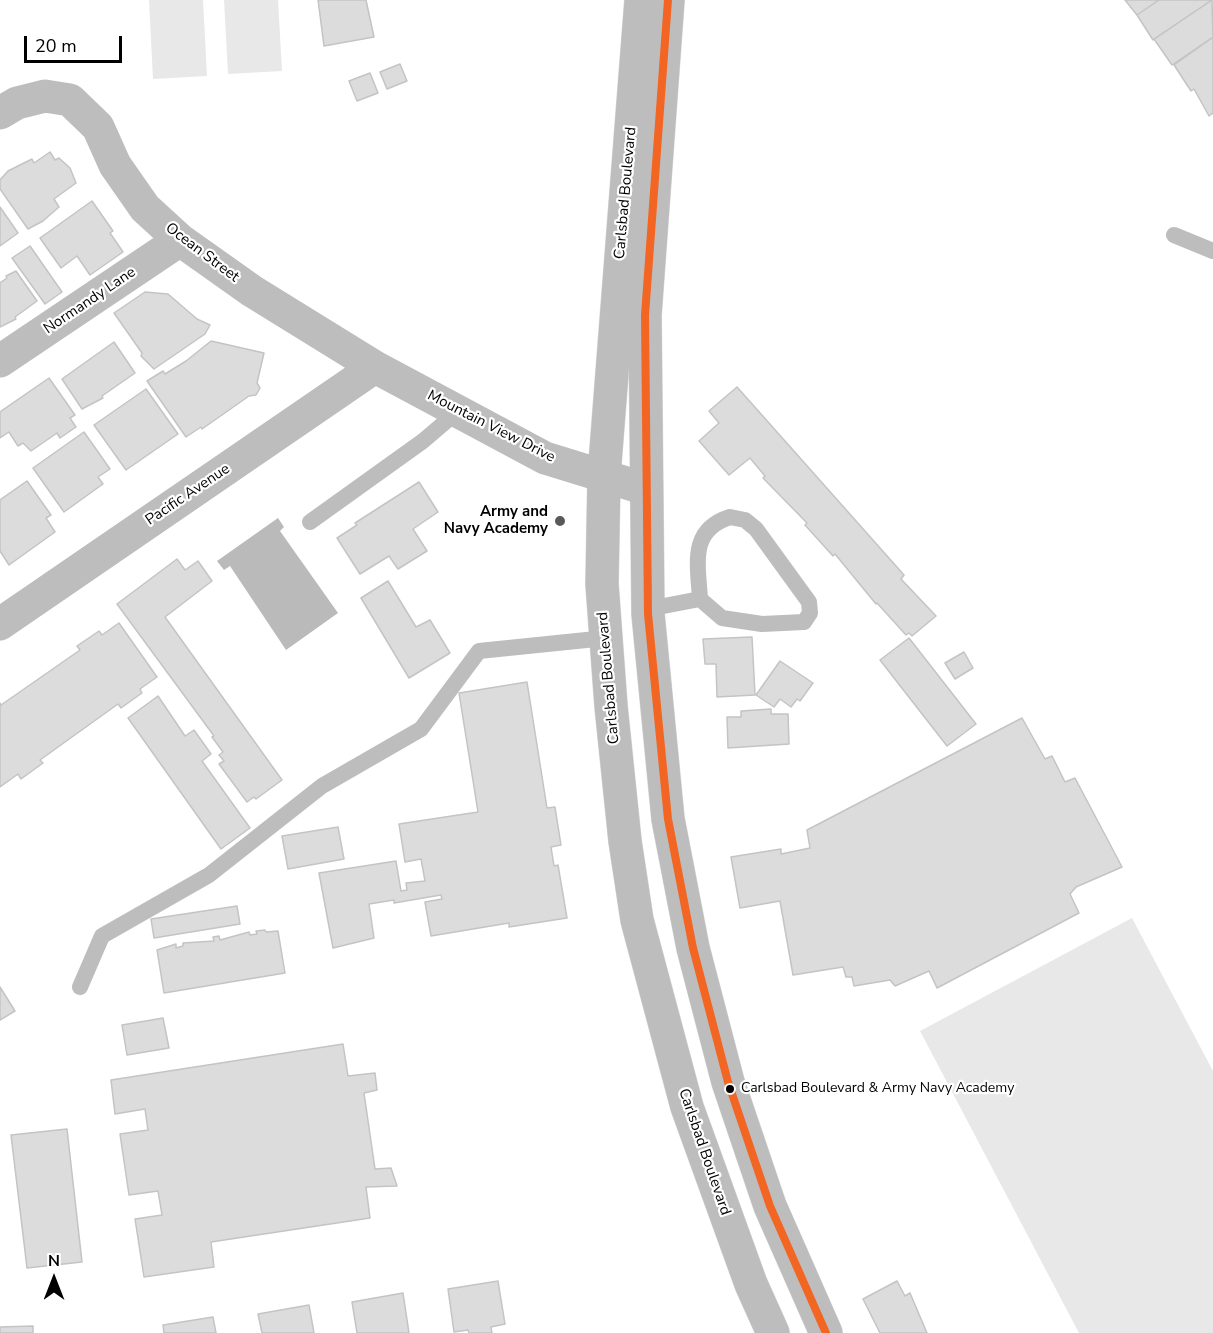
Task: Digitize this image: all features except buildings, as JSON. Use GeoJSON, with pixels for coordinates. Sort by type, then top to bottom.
{"type":"FeatureCollection","features":[{"type":"Feature","properties":{"kind":"main road","name":"Carlsbad Boulevard"},"geometry":{"type":"LineString","coordinates":[[659,0],[631,314],[604,476],[602,584],[606,638],[625,841],[637,920],[687,1107],[751,1284],[773,1333]]}},
{"type":"Feature","properties":{"kind":"main road","name":"Ocean Street"},"geometry":{"type":"LineString","coordinates":[[0,113],[17,103],[45,96],[70,100],[98,127],[115,165],[145,208],[180,240],[252,291],[375,367]]}},
{"type":"Feature","properties":{"kind":"main road","name":"Normandy Lane"},"geometry":{"type":"LineString","coordinates":[[0,362],[180,240]]}},
{"type":"Feature","properties":{"kind":"main road","name":"Carlsbad Boulevard"},"geometry":{"type":"LineString","coordinates":[[631,314],[647,418],[645,489],[648,609],[668,819],[693,948],[728,1082],[770,1206],[826,1333]]}},
{"type":"Feature","properties":{"kind":"main road","name":"Mountain View Drive"},"geometry":{"type":"LineString","coordinates":[[375,367],[545,458],[645,489]]}},
{"type":"Feature","properties":{"kind":"main road","name":"Pacific Avenue"},"geometry":{"type":"LineString","coordinates":[[0,624],[375,367]]}},
{"type":"Feature","properties":{"kind":"lane"},"geometry":{"type":"LineString","coordinates":[[1174,235],[1213,251]]}},
{"type":"Feature","properties":{"kind":"lane"},"geometry":{"type":"LineString","coordinates":[[310,522],[423,441],[457,412]]}},
{"type":"Feature","properties":{"kind":"lane"},"geometry":{"type":"LineString","coordinates":[[730,517],[745,520],[756,529],[809,602],[810,613],[804,622],[762,624],[722,618],[700,599],[699,546],[706,529],[730,517]]}},
{"type":"Feature","properties":{"kind":"lane"},"geometry":{"type":"LineString","coordinates":[[648,609],[700,599]]}},
{"type":"Feature","properties":{"kind":"lane"},"geometry":{"type":"LineString","coordinates":[[80,987],[102,936],[209,874],[322,786],[421,729],[479,651],[606,638]]}},
{"type":"Feature","properties":{"kind":"shaded area"},"geometry":{"type":"Polygon","coordinates":[[[149,0],[203,0],[207,76],[153,79],[149,0]]]}},
{"type":"Feature","properties":{"kind":"shaded area"},"geometry":{"type":"Polygon","coordinates":[[[224,0],[278,0],[282,71],[228,74],[224,0]]]}},
{"type":"Feature","properties":{"kind":"shaded area"},"geometry":{"type":"Polygon","coordinates":[[[278,518],[284,527],[280,531],[338,613],[286,650],[230,566],[224,570],[217,561],[278,518]]]}},
{"type":"Feature","properties":{"kind":"shaded area"},"geometry":{"type":"Polygon","coordinates":[[[1132,918],[1213,1071],[1213,1333],[1079,1333],[920,1031],[1132,918]]]}},
{"type":"Feature","properties":{"kind":"transit line"},"geometry":{"type":"LineString","coordinates":[[668,0],[645,315],[648,614],[668,819],[693,948],[728,1082],[770,1206],[826,1333]]}},
{"type":"Feature","properties":{"kind":"place","name":"Army and Navy Academy"},"geometry":{"type":"Point","coordinates":[560,521]}},
{"type":"Feature","properties":{"kind":"place","name":"Carlsbad Boulevard & Army Navy Academy"},"geometry":{"type":"Point","coordinates":[730,1089]}}]}
